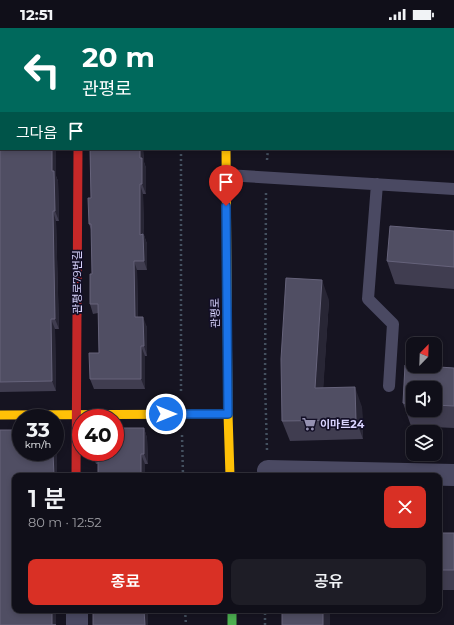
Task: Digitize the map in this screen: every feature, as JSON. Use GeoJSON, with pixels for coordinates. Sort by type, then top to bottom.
{"type":"FeatureCollection","features":[{"type":"Feature","properties":{"kind":"street","name":"관평로79번길"},"geometry":{"type":"LineString","coordinates":[[76,409],[78,150]]}},
{"type":"Feature","properties":{"kind":"street","name":"관평로"},"geometry":{"type":"LineString","coordinates":[[226,150],[230,473]]}},
{"type":"Feature","properties":{"kind":"street"},"geometry":{"type":"LineString","coordinates":[[0,415],[72,414]]}},
{"type":"Feature","properties":{"kind":"street"},"geometry":{"type":"LineString","coordinates":[[124,414],[228,414]]}},
{"type":"Feature","properties":{"kind":"street","name":"관평로79번길"},"geometry":{"type":"LineString","coordinates":[[76,461],[76,473]]}},
{"type":"Feature","properties":{"kind":"street"},"geometry":{"type":"LineString","coordinates":[[268,471],[392,473]]}},
{"type":"Feature","properties":{"kind":"street"},"geometry":{"type":"LineString","coordinates":[[442,474],[454,474]]}},
{"type":"Feature","properties":{"kind":"street"},"geometry":{"type":"LineString","coordinates":[[77,613],[77,625]]}},
{"type":"Feature","properties":{"kind":"street"},"geometry":{"type":"LineString","coordinates":[[232,613],[232,625]]}},
{"type":"Feature","properties":{"kind":"lane"},"geometry":{"type":"LineString","coordinates":[[226,175],[454,189]]}},
{"type":"Feature","properties":{"kind":"lane"},"geometry":{"type":"LineString","coordinates":[[377,184],[368,299],[393,324],[389,386]]}},
{"type":"Feature","properties":{"kind":"path"},"geometry":{"type":"LineString","coordinates":[[180,150],[181,376]]}},
{"type":"Feature","properties":{"kind":"path"},"geometry":{"type":"LineString","coordinates":[[268,150],[266,177],[265,382],[268,471]]}},
{"type":"Feature","properties":{"kind":"path"},"geometry":{"type":"LineString","coordinates":[[185,613],[186,625]]}},
{"type":"Feature","properties":{"kind":"path"},"geometry":{"type":"LineString","coordinates":[[265,613],[265,625]]}},
{"type":"Feature","properties":{"kind":"building"},"geometry":{"type":"Polygon","coordinates":[[[0,150],[52,150],[55,211],[53,211],[55,319],[51,319],[52,381],[0,382],[0,150]]]}},
{"type":"Feature","properties":{"kind":"building"},"geometry":{"type":"Polygon","coordinates":[[[90,150],[140,150],[140,158],[142,158],[142,184],[140,184],[140,235],[143,234],[144,261],[134,261],[135,317],[143,317],[144,346],[141,346],[141,379],[90,379],[89,353],[99,353],[98,304],[90,304],[90,274],[92,274],[91,224],[89,224],[88,198],[91,198],[90,150]]]}},
{"type":"Feature","properties":{"kind":"building"},"geometry":{"type":"Polygon","coordinates":[[[390,226],[454,231],[454,267],[387,261],[390,226]]]}},
{"type":"Feature","properties":{"kind":"building"},"geometry":{"type":"Polygon","coordinates":[[[286,278],[322,280],[315,388],[355,387],[356,420],[282,421],[281,359],[286,278]]]}},
{"type":"Feature","properties":{"kind":"building"},"geometry":{"type":"Polygon","coordinates":[[[405,365],[406,373],[442,373],[442,367],[454,368],[454,406],[442,405],[442,381],[406,381],[406,403],[403,403],[405,365]]]}},
{"type":"Feature","properties":{"kind":"building"},"geometry":{"type":"Polygon","coordinates":[[[124,428],[144,428],[144,454],[141,454],[141,473],[98,473],[98,461],[124,461],[124,428]]]}},
{"type":"Feature","properties":{"kind":"building"},"geometry":{"type":"Polygon","coordinates":[[[0,430],[12,430],[12,461],[53,461],[54,473],[12,473],[12,613],[52,613],[52,625],[0,625],[0,430]]]}},
{"type":"Feature","properties":{"kind":"building"},"geometry":{"type":"Polygon","coordinates":[[[442,533],[454,533],[454,570],[442,570],[442,533]]]}},
{"type":"Feature","properties":{"kind":"building"},"geometry":{"type":"Polygon","coordinates":[[[93,613],[144,613],[145,625],[93,625],[93,613]]]}},
{"type":"Feature","properties":{"kind":"building"},"geometry":{"type":"Polygon","coordinates":[[[282,613],[323,613],[323,625],[282,625],[282,613]]]}},
{"type":"Feature","properties":{"kind":"traffic: fast"},"geometry":{"type":"LineString","coordinates":[[232,613],[232,625]]}},
{"type":"Feature","properties":{"kind":"traffic: slow"},"geometry":{"type":"LineString","coordinates":[[226,150],[230,473]]}},
{"type":"Feature","properties":{"kind":"traffic: slow"},"geometry":{"type":"LineString","coordinates":[[0,415],[228,414]]}},
{"type":"Feature","properties":{"kind":"traffic: jam"},"geometry":{"type":"LineString","coordinates":[[76,473],[78,150]]}},
{"type":"Feature","properties":{"kind":"place","name":"이마트24"},"geometry":{"type":"Point","coordinates":[309,424]}},
{"type":"Feature","properties":{"kind":"route"},"geometry":{"type":"LineString","coordinates":[[166,414],[228,414],[226,206]]}}]}
